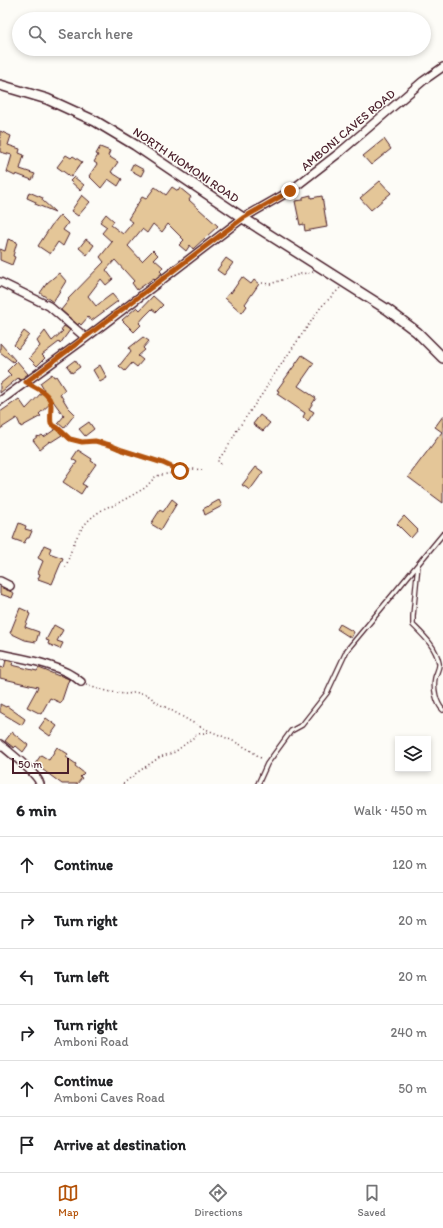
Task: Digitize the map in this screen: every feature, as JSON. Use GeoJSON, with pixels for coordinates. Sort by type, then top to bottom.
{"type":"FeatureCollection","features":[{"type":"Feature","properties":{"kind":"main road","name":"NORTH KIOMONI ROAD"},"geometry":{"type":"LineString","coordinates":[[0,85],[48,99],[95,121],[136,145],[243,218],[388,310],[417,332],[443,358]]}},
{"type":"Feature","properties":{"kind":"street","name":"AMBONI CAVES ROAD"},"geometry":{"type":"LineString","coordinates":[[0,401],[86,338],[243,218],[290,191],[339,153],[423,81],[443,66]]}},
{"type":"Feature","properties":{"kind":"street"},"geometry":{"type":"LineString","coordinates":[[0,282],[49,306],[86,338]]}},
{"type":"Feature","properties":{"kind":"street"},"geometry":{"type":"LineString","coordinates":[[0,581],[10,586]]}},
{"type":"Feature","properties":{"kind":"street"},"geometry":{"type":"LineString","coordinates":[[0,654],[37,662],[73,675],[82,682]]}},
{"type":"Feature","properties":{"kind":"street"},"geometry":{"type":"LineString","coordinates":[[0,744],[37,777],[40,780],[40,784]]}},
{"type":"Feature","properties":{"kind":"lane"},"geometry":{"type":"LineString","coordinates":[[258,784],[267,764],[291,731],[302,725],[327,693],[347,650],[443,534]]}},
{"type":"Feature","properties":{"kind":"lane"},"geometry":{"type":"LineString","coordinates":[[418,564],[413,625],[426,637],[435,653],[439,665],[434,679],[435,693],[439,706],[443,710]]}},
{"type":"Feature","properties":{"kind":"path"},"geometry":{"type":"LineString","coordinates":[[262,283],[270,284],[300,274],[325,270]]}},
{"type":"Feature","properties":{"kind":"path"},"geometry":{"type":"LineString","coordinates":[[221,464],[218,460],[228,447],[237,430],[269,382],[321,307],[345,282]]}},
{"type":"Feature","properties":{"kind":"path"},"geometry":{"type":"LineString","coordinates":[[26,382],[49,396],[51,402],[51,424],[70,439],[82,442],[95,441],[110,445],[157,460],[180,471]]}},
{"type":"Feature","properties":{"kind":"path"},"geometry":{"type":"LineString","coordinates":[[66,567],[72,545],[89,519],[108,506],[113,506],[145,488],[156,476],[194,469],[203,470]]}},
{"type":"Feature","properties":{"kind":"path"},"geometry":{"type":"LineString","coordinates":[[82,682],[88,686],[126,694],[142,692],[159,704],[174,711],[191,722],[211,732],[229,738],[249,749],[267,764]]}},
{"type":"Feature","properties":{"kind":"path"},"geometry":{"type":"LineString","coordinates":[[123,784],[160,757],[175,752],[198,734],[211,732]]}},
{"type":"Feature","properties":{"kind":"building"},"geometry":{"type":"Polygon","coordinates":[[[0,131],[11,136],[8,145],[20,149],[19,153],[24,155],[20,169],[35,174],[32,180],[16,174],[15,176],[7,172],[12,155],[0,152],[0,131]]]}},
{"type":"Feature","properties":{"kind":"building"},"geometry":{"type":"Polygon","coordinates":[[[384,139],[391,149],[371,165],[363,156],[384,139]]]}},
{"type":"Feature","properties":{"kind":"building"},"geometry":{"type":"Polygon","coordinates":[[[100,147],[110,151],[108,156],[118,162],[111,172],[122,179],[118,186],[108,179],[101,188],[89,176],[97,164],[94,162],[100,147]]]}},
{"type":"Feature","properties":{"kind":"building"},"geometry":{"type":"Polygon","coordinates":[[[66,155],[71,158],[73,156],[82,162],[71,177],[57,167],[66,155]]]}},
{"type":"Feature","properties":{"kind":"building"},"geometry":{"type":"Polygon","coordinates":[[[133,164],[144,170],[141,176],[130,170],[133,164]]]}},
{"type":"Feature","properties":{"kind":"building"},"geometry":{"type":"Polygon","coordinates":[[[74,177],[84,185],[80,190],[70,181],[74,177]]]}},
{"type":"Feature","properties":{"kind":"building"},"geometry":{"type":"Polygon","coordinates":[[[380,181],[391,193],[371,210],[360,198],[380,181]]]}},
{"type":"Feature","properties":{"kind":"building"},"geometry":{"type":"Polygon","coordinates":[[[155,187],[166,195],[172,187],[178,191],[180,188],[191,197],[189,200],[218,226],[193,249],[190,245],[186,251],[179,245],[184,240],[168,224],[162,232],[153,224],[147,233],[142,229],[128,246],[142,261],[153,250],[158,255],[154,259],[163,267],[160,271],[162,273],[137,290],[132,283],[134,281],[115,260],[106,270],[113,279],[106,285],[101,279],[88,296],[96,306],[112,294],[118,301],[91,321],[88,317],[81,325],[79,323],[78,325],[61,310],[69,300],[68,299],[104,262],[100,257],[112,242],[102,233],[107,227],[100,222],[106,214],[114,221],[111,225],[123,234],[133,222],[128,219],[142,197],[146,199],[155,187]]]}},
{"type":"Feature","properties":{"kind":"building"},"geometry":{"type":"Polygon","coordinates":[[[29,192],[43,198],[42,200],[55,212],[35,204],[36,202],[27,198],[29,192]]]}},
{"type":"Feature","properties":{"kind":"building"},"geometry":{"type":"Polygon","coordinates":[[[82,195],[90,202],[78,216],[71,211],[82,195]]]}},
{"type":"Feature","properties":{"kind":"building"},"geometry":{"type":"Polygon","coordinates":[[[311,195],[311,198],[322,196],[327,227],[305,231],[304,224],[300,225],[295,201],[303,200],[303,197],[311,195]]]}},
{"type":"Feature","properties":{"kind":"building"},"geometry":{"type":"Polygon","coordinates":[[[60,215],[68,223],[63,230],[69,234],[63,246],[58,242],[50,254],[38,246],[60,215]]]}},
{"type":"Feature","properties":{"kind":"building"},"geometry":{"type":"Polygon","coordinates":[[[8,239],[17,242],[13,256],[15,257],[12,265],[0,260],[0,249],[5,251],[8,239]]]}},
{"type":"Feature","properties":{"kind":"building"},"geometry":{"type":"Polygon","coordinates":[[[86,239],[94,245],[87,255],[79,248],[86,239]]]}},
{"type":"Feature","properties":{"kind":"building"},"geometry":{"type":"Polygon","coordinates":[[[226,258],[233,263],[224,275],[217,270],[226,258]]]}},
{"type":"Feature","properties":{"kind":"building"},"geometry":{"type":"Polygon","coordinates":[[[59,273],[66,281],[53,302],[40,293],[47,283],[59,273]]]}},
{"type":"Feature","properties":{"kind":"building"},"geometry":{"type":"Polygon","coordinates":[[[242,277],[251,284],[254,280],[259,284],[245,304],[247,306],[242,313],[225,298],[230,292],[231,293],[242,277]]]}},
{"type":"Feature","properties":{"kind":"building"},"geometry":{"type":"Polygon","coordinates":[[[153,296],[163,305],[156,312],[152,309],[139,323],[141,325],[134,332],[122,320],[137,307],[140,310],[153,296]]]}},
{"type":"Feature","properties":{"kind":"building"},"geometry":{"type":"Polygon","coordinates":[[[64,326],[70,330],[60,344],[59,342],[42,355],[45,358],[37,366],[29,358],[40,346],[37,341],[45,331],[52,341],[63,331],[61,330],[64,326]]]}},
{"type":"Feature","properties":{"kind":"building"},"geometry":{"type":"Polygon","coordinates":[[[24,331],[29,335],[18,349],[14,345],[24,331]]]}},
{"type":"Feature","properties":{"kind":"building"},"geometry":{"type":"Polygon","coordinates":[[[143,337],[149,341],[143,348],[145,350],[138,356],[143,360],[137,367],[132,363],[125,371],[119,366],[131,351],[129,348],[143,337]]]}},
{"type":"Feature","properties":{"kind":"building"},"geometry":{"type":"Polygon","coordinates":[[[0,343],[15,360],[13,362],[0,352],[0,343]]]}},
{"type":"Feature","properties":{"kind":"building"},"geometry":{"type":"Polygon","coordinates":[[[302,355],[314,363],[298,386],[316,398],[309,409],[314,412],[308,421],[303,417],[305,413],[277,394],[279,391],[277,390],[302,355]]]}},
{"type":"Feature","properties":{"kind":"building"},"geometry":{"type":"Polygon","coordinates":[[[75,360],[80,367],[72,373],[67,366],[75,360]]]}},
{"type":"Feature","properties":{"kind":"building"},"geometry":{"type":"Polygon","coordinates":[[[17,361],[28,374],[20,380],[18,378],[0,393],[0,384],[11,375],[7,371],[17,361]]]}},
{"type":"Feature","properties":{"kind":"building"},"geometry":{"type":"Polygon","coordinates":[[[100,365],[107,378],[100,382],[93,370],[100,365]]]}},
{"type":"Feature","properties":{"kind":"building"},"geometry":{"type":"Polygon","coordinates":[[[52,374],[54,377],[56,376],[65,390],[60,394],[68,407],[75,414],[64,428],[58,423],[64,416],[53,401],[39,414],[41,416],[21,427],[17,418],[0,429],[0,412],[19,399],[26,409],[44,390],[40,383],[52,374]]]}},
{"type":"Feature","properties":{"kind":"building"},"geometry":{"type":"Polygon","coordinates":[[[260,415],[270,423],[263,431],[253,424],[260,415]]]}},
{"type":"Feature","properties":{"kind":"building"},"geometry":{"type":"Polygon","coordinates":[[[443,416],[443,503],[408,477],[442,432],[435,427],[443,416]]]}},
{"type":"Feature","properties":{"kind":"building"},"geometry":{"type":"Polygon","coordinates":[[[89,422],[94,429],[85,436],[79,429],[89,422]]]}},
{"type":"Feature","properties":{"kind":"building"},"geometry":{"type":"Polygon","coordinates":[[[57,428],[62,435],[51,442],[50,441],[40,449],[33,440],[38,436],[39,437],[42,435],[44,437],[57,428]]]}},
{"type":"Feature","properties":{"kind":"building"},"geometry":{"type":"Polygon","coordinates":[[[78,450],[92,459],[91,461],[96,464],[82,484],[86,486],[81,494],[63,482],[77,462],[72,459],[78,450]]]}},
{"type":"Feature","properties":{"kind":"building"},"geometry":{"type":"Polygon","coordinates":[[[256,467],[263,472],[250,490],[242,485],[256,467]]]}},
{"type":"Feature","properties":{"kind":"building"},"geometry":{"type":"Polygon","coordinates":[[[172,499],[177,503],[161,530],[151,524],[160,510],[163,512],[172,499]]]}},
{"type":"Feature","properties":{"kind":"building"},"geometry":{"type":"Polygon","coordinates":[[[219,500],[222,506],[205,515],[203,509],[219,500]]]}},
{"type":"Feature","properties":{"kind":"building"},"geometry":{"type":"Polygon","coordinates":[[[404,516],[418,530],[411,538],[397,524],[404,516]]]}},
{"type":"Feature","properties":{"kind":"building"},"geometry":{"type":"Polygon","coordinates":[[[19,523],[26,526],[25,529],[32,531],[29,538],[27,538],[24,543],[13,539],[19,523]]]}},
{"type":"Feature","properties":{"kind":"building"},"geometry":{"type":"Polygon","coordinates":[[[44,545],[51,548],[49,553],[63,558],[52,584],[38,579],[40,574],[38,573],[43,561],[38,558],[44,545]]]}},
{"type":"Feature","properties":{"kind":"building"},"geometry":{"type":"Polygon","coordinates":[[[0,587],[14,593],[12,598],[0,594],[0,587]]]}},
{"type":"Feature","properties":{"kind":"building"},"geometry":{"type":"Polygon","coordinates":[[[20,608],[29,612],[28,613],[30,614],[25,627],[39,632],[36,642],[25,640],[10,633],[20,608]]]}},
{"type":"Feature","properties":{"kind":"building"},"geometry":{"type":"Polygon","coordinates":[[[340,624],[354,632],[351,638],[337,629],[340,624]]]}},
{"type":"Feature","properties":{"kind":"building"},"geometry":{"type":"Polygon","coordinates":[[[54,625],[63,630],[57,641],[63,643],[60,649],[48,644],[49,641],[46,640],[54,625]]]}},
{"type":"Feature","properties":{"kind":"building"},"geometry":{"type":"Polygon","coordinates":[[[6,660],[13,662],[12,665],[37,671],[39,668],[69,679],[61,703],[50,698],[41,714],[27,707],[38,687],[0,678],[0,667],[4,668],[6,660]]]}},
{"type":"Feature","properties":{"kind":"building"},"geometry":{"type":"Polygon","coordinates":[[[0,704],[6,707],[7,706],[25,719],[22,725],[0,712],[0,704]]]}},
{"type":"Feature","properties":{"kind":"building"},"geometry":{"type":"Polygon","coordinates":[[[46,718],[57,726],[50,736],[39,728],[46,718]]]}},
{"type":"Feature","properties":{"kind":"building"},"geometry":{"type":"Polygon","coordinates":[[[12,732],[28,745],[23,752],[16,746],[14,748],[5,741],[12,732]]]}},
{"type":"Feature","properties":{"kind":"building"},"geometry":{"type":"Polygon","coordinates":[[[57,747],[68,754],[66,757],[76,764],[75,766],[84,773],[80,777],[82,778],[77,784],[62,784],[35,764],[41,755],[49,760],[57,747]]]}},
{"type":"Feature","properties":{"kind":"route"},"geometry":{"type":"LineString","coordinates":[[180,471],[150,458],[110,445],[95,441],[82,442],[70,439],[51,424],[51,402],[49,396],[26,382],[243,218],[290,191]]}}]}
